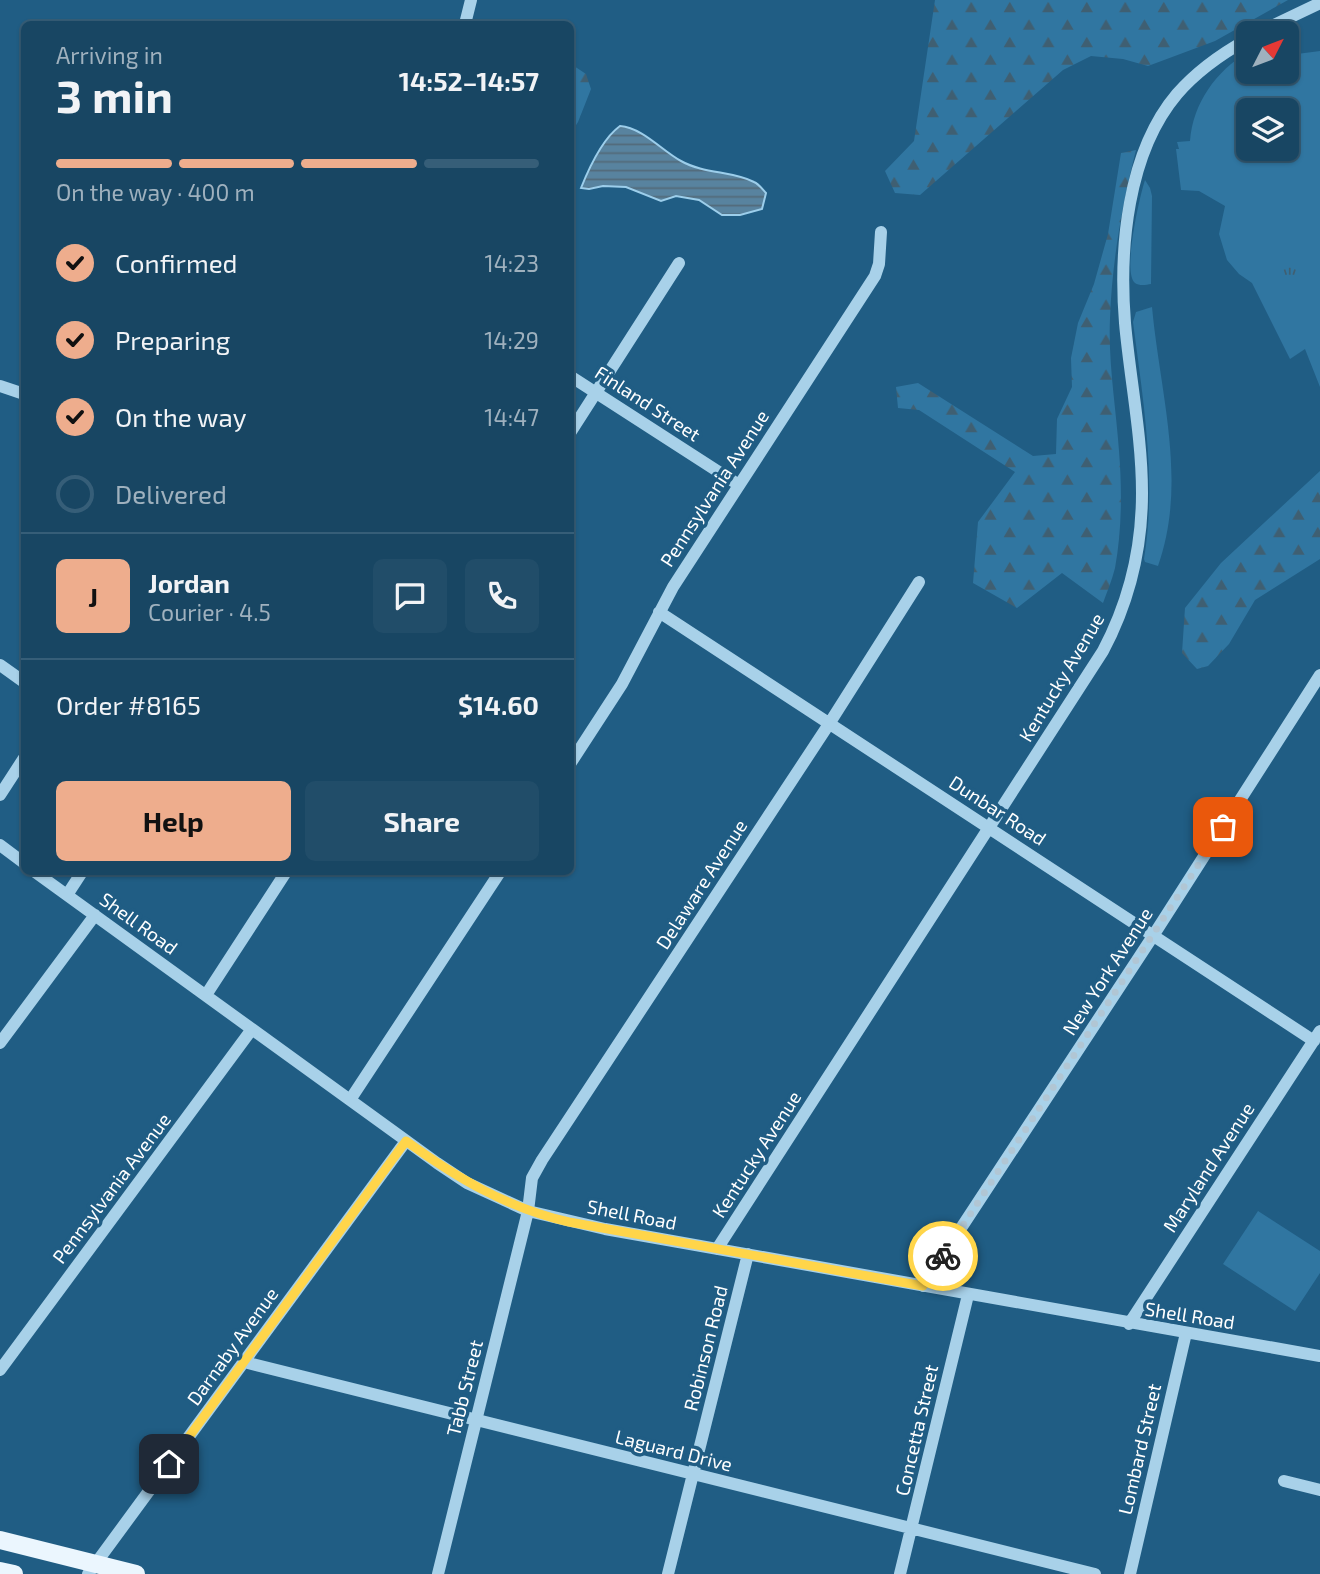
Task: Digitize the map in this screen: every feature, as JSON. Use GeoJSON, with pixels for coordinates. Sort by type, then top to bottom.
{"type":"FeatureCollection","features":[{"type":"Feature","properties":{"kind":"main road"},"geometry":{"type":"LineString","coordinates":[[0,1540],[92,1569],[136,1574]]}},
{"type":"Feature","properties":{"kind":"main road"},"geometry":{"type":"LineString","coordinates":[[0,1571],[14,1574]]}},
{"type":"Feature","properties":{"kind":"street"},"geometry":{"type":"LineString","coordinates":[[466,21],[471,0]]}},
{"type":"Feature","properties":{"kind":"street"},"geometry":{"type":"LineString","coordinates":[[1282,21],[1320,3]]}},
{"type":"Feature","properties":{"kind":"street","name":"Kentucky Avenue"},"geometry":{"type":"LineString","coordinates":[[717,1249],[1104,651],[1122,610],[1132,579],[1138,544],[1142,492],[1125,325],[1123,266],[1128,218],[1143,157],[1157,124],[1178,94],[1211,62],[1236,46]]}},
{"type":"Feature","properties":{"kind":"street","name":"Pennsylvania Avenue"},"geometry":{"type":"LineString","coordinates":[[574,758],[622,684],[673,587],[875,276],[879,264],[881,232]]}},
{"type":"Feature","properties":{"kind":"street"},"geometry":{"type":"LineString","coordinates":[[574,427],[679,263]]}},
{"type":"Feature","properties":{"kind":"street","name":"Finland Street"},"geometry":{"type":"LineString","coordinates":[[574,379],[739,485]]}},
{"type":"Feature","properties":{"kind":"street"},"geometry":{"type":"LineString","coordinates":[[0,386],[21,393]]}},
{"type":"Feature","properties":{"kind":"street","name":"Delaware Avenue"},"geometry":{"type":"LineString","coordinates":[[528,1211],[533,1178],[542,1160],[829,724],[919,582]]}},
{"type":"Feature","properties":{"kind":"street","name":"Dunbar Road"},"geometry":{"type":"LineString","coordinates":[[659,612],[1153,936],[1317,1036]]}},
{"type":"Feature","properties":{"kind":"street"},"geometry":{"type":"LineString","coordinates":[[0,665],[21,680]]}},
{"type":"Feature","properties":{"kind":"street","name":"New York Avenue"},"geometry":{"type":"LineString","coordinates":[[923,1286],[1153,936],[1320,675]]}},
{"type":"Feature","properties":{"kind":"street"},"geometry":{"type":"LineString","coordinates":[[0,795],[21,763]]}},
{"type":"Feature","properties":{"kind":"street"},"geometry":{"type":"LineString","coordinates":[[0,845],[21,861]]}},
{"type":"Feature","properties":{"kind":"street","name":"Shell Road"},"geometry":{"type":"LineString","coordinates":[[39,875],[467,1183],[528,1211],[605,1229],[1320,1356]]}},
{"type":"Feature","properties":{"kind":"street"},"geometry":{"type":"LineString","coordinates":[[67,895],[80,875]]}},
{"type":"Feature","properties":{"kind":"street"},"geometry":{"type":"LineString","coordinates":[[206,995],[284,875]]}},
{"type":"Feature","properties":{"kind":"street"},"geometry":{"type":"LineString","coordinates":[[350,1100],[498,875]]}},
{"type":"Feature","properties":{"kind":"street"},"geometry":{"type":"LineString","coordinates":[[0,1043],[95,915]]}},
{"type":"Feature","properties":{"kind":"street","name":"Pennsylvania Avenue"},"geometry":{"type":"LineString","coordinates":[[0,1370],[4,1355],[252,1029]]}},
{"type":"Feature","properties":{"kind":"street","name":"Maryland Avenue"},"geometry":{"type":"LineString","coordinates":[[1129,1324],[1317,1036]]}},
{"type":"Feature","properties":{"kind":"street","name":"Darnaby Avenue"},"geometry":{"type":"LineString","coordinates":[[92,1569],[406,1141]]}},
{"type":"Feature","properties":{"kind":"street","name":"Tabb Street"},"geometry":{"type":"LineString","coordinates":[[438,1574],[528,1211]]}},
{"type":"Feature","properties":{"kind":"street","name":"Robinson Road"},"geometry":{"type":"LineString","coordinates":[[668,1574],[748,1254]]}},
{"type":"Feature","properties":{"kind":"street","name":"Concetta Street"},"geometry":{"type":"LineString","coordinates":[[900,1574],[968,1295]]}},
{"type":"Feature","properties":{"kind":"street","name":"Lombard Street"},"geometry":{"type":"LineString","coordinates":[[1130,1574],[1186,1333]]}},
{"type":"Feature","properties":{"kind":"street","name":"Laguard Drive"},"geometry":{"type":"LineString","coordinates":[[244,1362],[1095,1574]]}},
{"type":"Feature","properties":{"kind":"street"},"geometry":{"type":"LineString","coordinates":[[1284,1482],[1320,1490]]}},
{"type":"Feature","properties":{"kind":"green space"},"geometry":{"type":"Polygon","coordinates":[[[935,0],[1288,0],[1251,21],[1236,21],[1236,29],[1215,41],[1148,66],[1123,59],[1091,56],[1063,70],[920,195],[895,193],[885,171],[914,141],[935,0]]]}},
{"type":"Feature","properties":{"kind":"green space"},"geometry":{"type":"Polygon","coordinates":[[[1320,51],[1320,387],[1305,349],[1290,359],[1252,283],[1239,274],[1227,260],[1219,234],[1225,206],[1199,191],[1181,190],[1177,142],[1190,141],[1201,101],[1216,78],[1236,60],[1236,84],[1299,84],[1299,54],[1320,51]]]}},
{"type":"Feature","properties":{"kind":"green space"},"geometry":{"type":"Polygon","coordinates":[[[574,66],[586,74],[591,89],[574,128],[574,66]]]}},
{"type":"Feature","properties":{"kind":"green space"},"geometry":{"type":"Polygon","coordinates":[[[1136,150],[1119,234],[1110,318],[1111,368],[1121,480],[1115,568],[1103,603],[1062,573],[1017,608],[973,583],[978,522],[1015,472],[919,410],[898,408],[896,387],[918,383],[1033,456],[1056,454],[1057,419],[1072,387],[1071,358],[1078,323],[1094,284],[1108,234],[1121,153],[1136,150]]]}},
{"type":"Feature","properties":{"kind":"green space"},"geometry":{"type":"Polygon","coordinates":[[[1145,180],[1152,196],[1151,284],[1138,285],[1131,276],[1131,250],[1145,180]]]}},
{"type":"Feature","properties":{"kind":"green space"},"geometry":{"type":"Polygon","coordinates":[[[1297,241],[1311,269],[1289,278],[1274,269],[1281,249],[1297,241]]]}},
{"type":"Feature","properties":{"kind":"green space"},"geometry":{"type":"Polygon","coordinates":[[[1152,307],[1171,470],[1167,534],[1158,566],[1145,562],[1144,559],[1148,529],[1149,470],[1133,322],[1136,312],[1152,307]]]}},
{"type":"Feature","properties":{"kind":"green space"},"geometry":{"type":"Polygon","coordinates":[[[1320,471],[1320,559],[1255,600],[1229,644],[1208,666],[1197,669],[1182,653],[1185,608],[1221,563],[1320,471]]]}},
{"type":"Feature","properties":{"kind":"green space"},"geometry":{"type":"Polygon","coordinates":[[[1258,1211],[1320,1251],[1320,1273],[1295,1311],[1223,1264],[1258,1211]]]}},
{"type":"Feature","properties":{"kind":"shaded area"},"geometry":{"type":"Polygon","coordinates":[[[620,126],[644,135],[690,165],[746,178],[756,183],[766,193],[762,209],[740,215],[722,215],[699,200],[676,196],[661,201],[626,187],[581,188],[602,146],[620,126]]]}},
{"type":"Feature","properties":{"kind":"way so far"},"geometry":{"type":"LineString","coordinates":[[943,1256],[1223,827]]}},
{"type":"Feature","properties":{"kind":"route"},"geometry":{"type":"LineString","coordinates":[[169,1464],[406,1141],[467,1183],[494,1197],[528,1211],[569,1222],[923,1286],[943,1256]]}}]}
